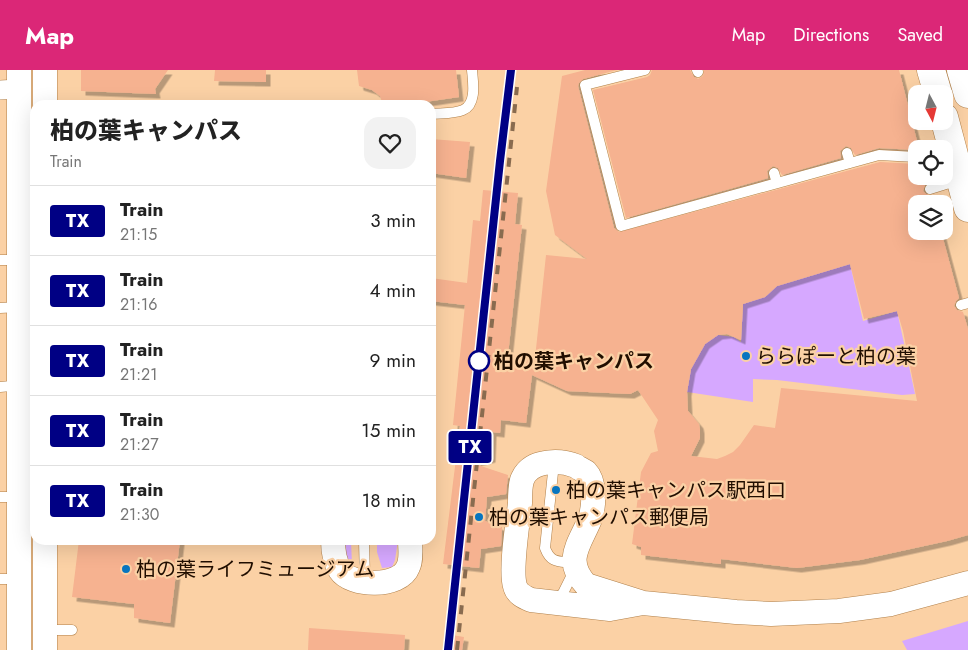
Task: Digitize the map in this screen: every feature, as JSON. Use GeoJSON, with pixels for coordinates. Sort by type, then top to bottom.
{"type":"FeatureCollection","features":[{"type":"Feature","properties":{"kind":"main road"},"geometry":{"type":"LineString","coordinates":[[931,70],[935,85]]}},
{"type":"Feature","properties":{"kind":"main road"},"geometry":{"type":"LineString","coordinates":[[961,70],[968,94]]}},
{"type":"Feature","properties":{"kind":"main road"},"geometry":{"type":"LineString","coordinates":[[953,162],[968,208]]}},
{"type":"Feature","properties":{"kind":"street"},"geometry":{"type":"LineString","coordinates":[[45,70],[45,100]]}},
{"type":"Feature","properties":{"kind":"street"},"geometry":{"type":"LineString","coordinates":[[13,83],[10,308],[22,395],[10,497],[10,579],[19,650]]}},
{"type":"Feature","properties":{"kind":"street"},"geometry":{"type":"LineString","coordinates":[[643,603],[610,609],[531,600],[523,597],[517,591],[514,584],[514,569],[522,480],[527,472],[533,467],[554,463],[574,465],[586,472],[591,480],[593,492],[590,518],[578,543],[575,565],[580,578],[586,585],[643,603],[771,614],[820,612],[891,604],[968,583]]}},
{"type":"Feature","properties":{"kind":"street"},"geometry":{"type":"LineString","coordinates":[[45,545],[45,640]]}},
{"type":"Feature","properties":{"kind":"street"},"geometry":{"type":"LineString","coordinates":[[334,545],[335,560],[340,571],[349,578],[365,582],[390,582],[403,575],[408,568],[410,545]]}},
{"type":"Feature","properties":{"kind":"lane"},"geometry":{"type":"LineString","coordinates":[[436,113],[463,110],[468,105],[474,91],[472,70]]}},
{"type":"Feature","properties":{"kind":"lane"},"geometry":{"type":"LineString","coordinates":[[645,70],[585,85],[621,226],[775,178],[849,158],[878,151],[908,156]]}},
{"type":"Feature","properties":{"kind":"lane"},"geometry":{"type":"LineString","coordinates":[[930,189],[960,180]]}},
{"type":"Feature","properties":{"kind":"lane"},"geometry":{"type":"LineString","coordinates":[[553,602],[563,593],[575,565],[553,560],[548,557],[545,548],[554,463]]}},
{"type":"Feature","properties":{"kind":"lane"},"geometry":{"type":"LineString","coordinates":[[364,545],[365,582]]}},
{"type":"Feature","properties":{"kind":"lane"},"geometry":{"type":"LineString","coordinates":[[45,640],[72,630]]}},
{"type":"Feature","properties":{"kind":"shaded area"},"geometry":{"type":"Polygon","coordinates":[[[850,264],[863,321],[897,311],[915,394],[902,395],[777,380],[753,379],[753,402],[687,392],[691,369],[705,344],[718,335],[734,337],[741,342],[743,304],[765,297],[777,286],[850,264]]]}},
{"type":"Feature","properties":{"kind":"shaded area"},"geometry":{"type":"Polygon","coordinates":[[[344,545],[351,545],[352,565],[345,559],[344,545]]]}},
{"type":"Feature","properties":{"kind":"shaded area"},"geometry":{"type":"Polygon","coordinates":[[[377,545],[397,545],[392,567],[382,568],[377,545]]]}},
{"type":"Feature","properties":{"kind":"shaded area"},"geometry":{"type":"Polygon","coordinates":[[[968,621],[968,650],[907,650],[902,641],[968,621]]]}},
{"type":"Feature","properties":{"kind":"building"},"geometry":{"type":"Polygon","coordinates":[[[81,70],[168,70],[155,89],[156,94],[81,91],[81,70]]]}},
{"type":"Feature","properties":{"kind":"building"},"geometry":{"type":"Polygon","coordinates":[[[215,70],[266,70],[266,82],[214,81],[215,70]]]}},
{"type":"Feature","properties":{"kind":"building"},"geometry":{"type":"Polygon","coordinates":[[[357,70],[456,70],[459,97],[436,100],[381,100],[380,96],[372,90],[359,86],[357,70]]]}},
{"type":"Feature","properties":{"kind":"building"},"geometry":{"type":"Polygon","coordinates":[[[585,70],[617,70],[583,79],[578,86],[614,228],[619,232],[880,162],[908,164],[908,185],[925,185],[923,191],[929,195],[908,195],[908,240],[943,240],[959,298],[954,306],[957,310],[963,312],[968,329],[968,535],[860,560],[797,568],[721,559],[721,564],[641,555],[641,547],[632,544],[641,472],[651,453],[658,451],[654,431],[658,420],[638,390],[630,394],[567,391],[532,375],[526,423],[501,420],[500,433],[492,432],[491,458],[472,463],[508,475],[506,494],[487,497],[485,521],[502,527],[501,546],[481,549],[479,568],[443,564],[460,426],[453,425],[465,305],[436,302],[436,279],[467,283],[473,220],[480,221],[483,190],[518,193],[515,224],[522,225],[508,355],[535,358],[546,255],[587,259],[555,235],[546,191],[562,76],[585,70]],[[850,264],[777,286],[765,297],[743,304],[741,340],[727,334],[718,335],[705,344],[691,369],[687,392],[688,411],[699,424],[700,438],[691,456],[717,459],[733,452],[754,425],[775,428],[781,388],[917,401],[903,331],[897,311],[864,319],[850,264]]]}},
{"type":"Feature","properties":{"kind":"building"},"geometry":{"type":"Polygon","coordinates":[[[652,70],[690,70],[694,77],[698,79],[703,76],[704,70],[899,70],[908,106],[908,130],[914,130],[917,140],[908,140],[908,150],[879,148],[855,155],[851,148],[846,146],[840,151],[841,158],[782,175],[778,168],[773,166],[767,171],[768,178],[626,218],[593,90],[650,75],[652,70]]]}},
{"type":"Feature","properties":{"kind":"building"},"geometry":{"type":"Polygon","coordinates":[[[436,139],[470,142],[466,178],[436,174],[436,139]]]}},
{"type":"Feature","properties":{"kind":"building","name":"柏の葉ライフミュージアム"},"geometry":{"type":"Polygon","coordinates":[[[78,545],[179,545],[170,623],[134,618],[134,604],[72,597],[78,545]]]}},
{"type":"Feature","properties":{"kind":"building"},"geometry":{"type":"Polygon","coordinates":[[[309,628],[405,635],[404,650],[308,650],[309,628]]]}},
{"type":"Feature","properties":{"kind":"building"},"geometry":{"type":"Polygon","coordinates":[[[446,634],[464,637],[462,650],[444,650],[446,634]]]}},
{"type":"Feature","properties":{"kind":"railway"},"geometry":{"type":"LineString","coordinates":[[448,650],[511,70]]}},
{"type":"Feature","properties":{"kind":"railway"},"geometry":{"type":"LineString","coordinates":[[457,650],[517,87]]}},
{"type":"Feature","properties":{"kind":"train","name":"TX"},"geometry":{"type":"LineString","coordinates":[[448,650],[511,70]]}},
{"type":"Feature","properties":{"kind":"place","name":"ららぽーと柏の葉"},"geometry":{"type":"Point","coordinates":[746,356]}},
{"type":"Feature","properties":{"kind":"place","name":"柏の葉キャンパス"},"geometry":{"type":"Point","coordinates":[479,361]}},
{"type":"Feature","properties":{"kind":"place","name":"柏の葉キャンパス駅西口"},"geometry":{"type":"Point","coordinates":[556,490]}},
{"type":"Feature","properties":{"kind":"place","name":"柏の葉キャンパス郵便局"},"geometry":{"type":"Point","coordinates":[479,517]}},
{"type":"Feature","properties":{"kind":"place","name":"柏の葉ライフミュージアム"},"geometry":{"type":"Point","coordinates":[126,569]}}]}
